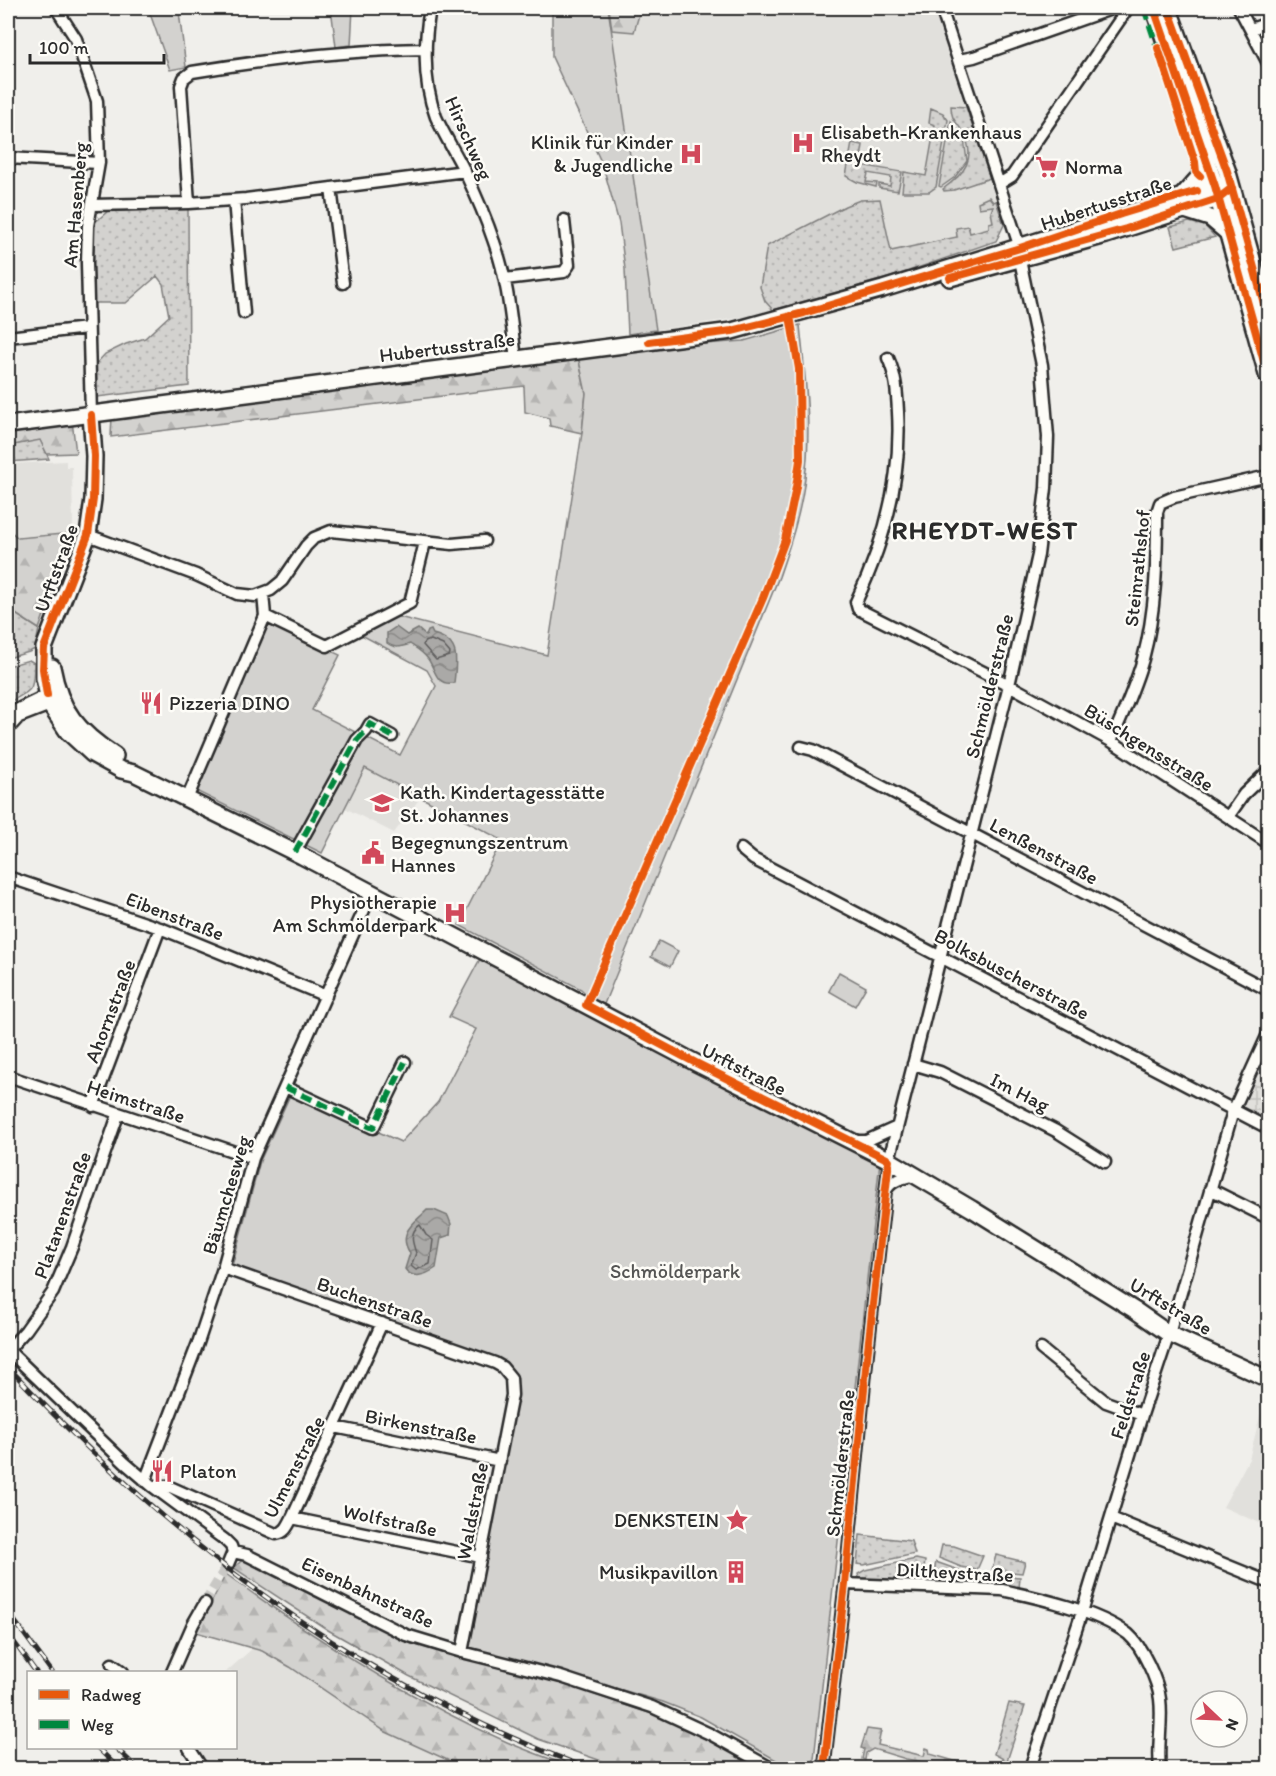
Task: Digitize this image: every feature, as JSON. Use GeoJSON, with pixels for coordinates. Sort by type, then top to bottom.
{"type":"FeatureCollection","features":[{"type":"Feature","properties":{"kind":"main road"},"geometry":{"type":"LineString","coordinates":[[1154,8],[1216,192],[1269,376]]}},
{"type":"Feature","properties":{"kind":"main road"},"geometry":{"type":"LineString","coordinates":[[1168,8],[1232,188],[1269,318]]}},
{"type":"Feature","properties":{"kind":"street","name":"Am Hasenberg"},"geometry":{"type":"LineString","coordinates":[[56,8],[76,39],[94,88],[97,111],[99,163],[88,226],[87,328],[91,415]]}},
{"type":"Feature","properties":{"kind":"street","name":"Hirschweg"},"geometry":{"type":"LineString","coordinates":[[430,8],[426,49],[429,88],[436,116],[465,171],[494,242],[505,279],[516,359]]}},
{"type":"Feature","properties":{"kind":"street","name":"Schmölderstraße"},"geometry":{"type":"LineString","coordinates":[[824,1768],[889,1160],[1009,686],[1038,555],[1046,488],[1048,437],[1042,365],[1020,254],[941,8]]}},
{"type":"Feature","properties":{"kind":"street"},"geometry":{"type":"LineString","coordinates":[[959,60],[974,57],[1114,8]]}},
{"type":"Feature","properties":{"kind":"street"},"geometry":{"type":"LineString","coordinates":[[999,184],[1012,176],[1128,8]]}},
{"type":"Feature","properties":{"kind":"street"},"geometry":{"type":"LineString","coordinates":[[1239,8],[1269,63]]}},
{"type":"Feature","properties":{"kind":"street"},"geometry":{"type":"LineString","coordinates":[[1251,29],[1269,23]]}},
{"type":"Feature","properties":{"kind":"street"},"geometry":{"type":"LineString","coordinates":[[189,203],[181,86],[184,78],[192,72],[268,59],[367,50],[426,49]]}},
{"type":"Feature","properties":{"kind":"street"},"geometry":{"type":"LineString","coordinates":[[1203,151],[1200,176],[1184,202],[1210,218],[1229,234]]}},
{"type":"Feature","properties":{"kind":"street"},"geometry":{"type":"LineString","coordinates":[[8,158],[99,163]]}},
{"type":"Feature","properties":{"kind":"street"},"geometry":{"type":"LineString","coordinates":[[92,205],[234,200],[465,171]]}},
{"type":"Feature","properties":{"kind":"street"},"geometry":{"type":"LineString","coordinates":[[331,188],[343,283]]}},
{"type":"Feature","properties":{"kind":"street","name":"Hubertusstraße"},"geometry":{"type":"LineString","coordinates":[[8,425],[732,331],[804,313],[887,288],[953,277],[1232,188]]}},
{"type":"Feature","properties":{"kind":"street"},"geometry":{"type":"LineString","coordinates":[[234,200],[244,313]]}},
{"type":"Feature","properties":{"kind":"street"},"geometry":{"type":"LineString","coordinates":[[505,279],[564,272],[569,265],[564,220]]}},
{"type":"Feature","properties":{"kind":"street"},"geometry":{"type":"LineString","coordinates":[[8,337],[87,328]]}},
{"type":"Feature","properties":{"kind":"street","name":"Büschgensstraße"},"geometry":{"type":"LineString","coordinates":[[888,358],[895,373],[899,454],[884,533],[871,570],[856,602],[858,609],[1111,741],[1269,843]]}},
{"type":"Feature","properties":{"kind":"street","name":"Urftstraße"},"geometry":{"type":"LineString","coordinates":[[91,415],[94,489],[88,535],[44,648],[43,669],[52,699],[64,707],[85,735],[123,762],[134,773],[295,852],[696,1063],[889,1160],[1126,1305],[1169,1334],[1269,1379]]}},
{"type":"Feature","properties":{"kind":"street","name":"Steinrathshof"},"geometry":{"type":"LineString","coordinates":[[1111,741],[1129,700],[1143,659],[1157,571],[1157,512],[1160,503],[1174,497],[1269,476]]}},
{"type":"Feature","properties":{"kind":"street"},"geometry":{"type":"LineString","coordinates":[[88,535],[196,575],[245,596],[263,594],[271,590],[282,581],[314,538],[331,531],[452,544],[484,541]]}},
{"type":"Feature","properties":{"kind":"street"},"geometry":{"type":"LineString","coordinates":[[265,616],[327,646],[410,603],[425,542]]}},
{"type":"Feature","properties":{"kind":"street"},"geometry":{"type":"LineString","coordinates":[[187,799],[265,616],[263,594]]}},
{"type":"Feature","properties":{"kind":"street"},"geometry":{"type":"LineString","coordinates":[[8,714],[52,699]]}},
{"type":"Feature","properties":{"kind":"street"},"geometry":{"type":"LineString","coordinates":[[8,729],[19,717],[52,699]]}},
{"type":"Feature","properties":{"kind":"street"},"geometry":{"type":"LineString","coordinates":[[295,852],[357,740],[370,724],[392,735]]}},
{"type":"Feature","properties":{"kind":"street","name":"Lenßenstraße"},"geometry":{"type":"LineString","coordinates":[[801,747],[813,750],[1269,990]]}},
{"type":"Feature","properties":{"kind":"street"},"geometry":{"type":"LineString","coordinates":[[1228,817],[1244,794],[1269,771]]}},
{"type":"Feature","properties":{"kind":"street","name":"Bolksbuscherstraße"},"geometry":{"type":"LineString","coordinates":[[741,849],[753,859],[1269,1128]]}},
{"type":"Feature","properties":{"kind":"street","name":"Eibenstraße"},"geometry":{"type":"LineString","coordinates":[[8,877],[160,928],[326,996]]}},
{"type":"Feature","properties":{"kind":"street","name":"Bäumchesweg"},"geometry":{"type":"LineString","coordinates":[[149,1483],[223,1268],[253,1158],[372,892]]}},
{"type":"Feature","properties":{"kind":"street","name":"Ahornstraße"},"geometry":{"type":"LineString","coordinates":[[93,1106],[160,928]]}},
{"type":"Feature","properties":{"kind":"street","name":"Feldstraße"},"geometry":{"type":"LineString","coordinates":[[1030,1768],[1082,1612],[1169,1334],[1233,1111],[1269,1034]]}},
{"type":"Feature","properties":{"kind":"street"},"geometry":{"type":"LineString","coordinates":[[285,1087],[373,1128],[405,1062]]}},
{"type":"Feature","properties":{"kind":"street","name":"Im Hag"},"geometry":{"type":"LineString","coordinates":[[913,1064],[940,1072],[1046,1126],[1105,1162]]}},
{"type":"Feature","properties":{"kind":"street","name":"Heimstraße"},"geometry":{"type":"LineString","coordinates":[[8,1076],[118,1115],[253,1158]]}},
{"type":"Feature","properties":{"kind":"street","name":"Platanenstraße"},"geometry":{"type":"LineString","coordinates":[[8,1350],[33,1321],[53,1292],[72,1247],[118,1115]]}},
{"type":"Feature","properties":{"kind":"street"},"geometry":{"type":"LineString","coordinates":[[853,1141],[866,1141],[897,1127]]}},
{"type":"Feature","properties":{"kind":"street"},"geometry":{"type":"LineString","coordinates":[[884,1196],[887,1186],[916,1175]]}},
{"type":"Feature","properties":{"kind":"street"},"geometry":{"type":"LineString","coordinates":[[1210,1189],[1269,1218]]}},
{"type":"Feature","properties":{"kind":"street","name":"Buchenstraße"},"geometry":{"type":"LineString","coordinates":[[223,1268],[495,1363],[502,1367],[511,1378]]}},
{"type":"Feature","properties":{"kind":"street","name":"Ulmenstraße"},"geometry":{"type":"LineString","coordinates":[[149,1483],[168,1486],[276,1534],[286,1529],[382,1323]]}},
{"type":"Feature","properties":{"kind":"street"},"geometry":{"type":"LineString","coordinates":[[1041,1349],[1107,1402],[1142,1415]]}},
{"type":"Feature","properties":{"kind":"street","name":"Eisenbahnstraße"},"geometry":{"type":"LineString","coordinates":[[8,1350],[149,1483],[225,1540],[233,1552],[247,1555],[406,1635],[561,1677],[652,1707],[710,1734],[771,1768]]}},
{"type":"Feature","properties":{"kind":"street","name":"Waldstraße"},"geometry":{"type":"LineString","coordinates":[[462,1652],[512,1395],[511,1378]]}},
{"type":"Feature","properties":{"kind":"street","name":"Birkenstraße"},"geometry":{"type":"LineString","coordinates":[[335,1427],[500,1461]]}},
{"type":"Feature","properties":{"kind":"street","name":"Wolfstraße"},"geometry":{"type":"LineString","coordinates":[[292,1518],[481,1557]]}},
{"type":"Feature","properties":{"kind":"street"},"geometry":{"type":"LineString","coordinates":[[1111,1518],[1269,1582]]}},
{"type":"Feature","properties":{"kind":"street"},"geometry":{"type":"LineString","coordinates":[[228,1564],[233,1552]]}},
{"type":"Feature","properties":{"kind":"street","name":"Diltheystraße"},"geometry":{"type":"LineString","coordinates":[[845,1584],[1002,1590],[1026,1595],[1108,1621],[1130,1636],[1142,1652],[1160,1697],[1160,1768]]}},
{"type":"Feature","properties":{"kind":"street"},"geometry":{"type":"LineString","coordinates":[[172,1671],[205,1603]]}},
{"type":"Feature","properties":{"kind":"street"},"geometry":{"type":"LineString","coordinates":[[112,1664],[122,1671]]}},
{"type":"Feature","properties":{"kind":"street"},"geometry":{"type":"LineString","coordinates":[[190,1749],[202,1768]]}},
{"type":"Feature","properties":{"kind":"shaded area","name":"Elisabeth-Krankenhaus Rheydt"},"geometry":{"type":"Polygon","coordinates":[[[608,8],[933,8],[1004,225],[999,236],[996,241],[891,277],[783,307],[746,317],[656,330],[608,8]]]}},
{"type":"Feature","properties":{"kind":"shaded area"},"geometry":{"type":"Polygon","coordinates":[[[66,461],[66,467],[72,467],[73,533],[18,538],[8,529],[8,464],[66,461]]]}},
{"type":"Feature","properties":{"kind":"shaded area","name":"Kath. Kindertagesstätte St. Johannes"},"geometry":{"type":"Polygon","coordinates":[[[365,768],[420,798],[394,833],[345,808],[365,768]]]}},
{"type":"Feature","properties":{"kind":"shaded area"},"geometry":{"type":"Polygon","coordinates":[[[1268,1056],[1268,1120],[1243,1107],[1268,1056]]]}},
{"type":"Feature","properties":{"kind":"shaded area"},"geometry":{"type":"Polygon","coordinates":[[[1268,1398],[1268,1527],[1223,1507],[1249,1459],[1260,1416],[1268,1398]]]}},
{"type":"Feature","properties":{"kind":"shaded area"},"geometry":{"type":"Polygon","coordinates":[[[253,1648],[290,1667],[385,1732],[465,1768],[204,1768],[193,1749],[237,1749],[237,1671],[227,1671],[253,1648]]]}},
{"type":"Feature","properties":{"kind":"green space"},"geometry":{"type":"Polygon","coordinates":[[[148,8],[211,8],[179,12],[186,67],[170,70],[148,8]]]}},
{"type":"Feature","properties":{"kind":"green space"},"geometry":{"type":"Polygon","coordinates":[[[331,8],[353,8],[351,45],[336,47],[331,8]]]}},
{"type":"Feature","properties":{"kind":"green space"},"geometry":{"type":"Polygon","coordinates":[[[552,8],[608,8],[656,330],[628,334],[625,269],[619,223],[603,166],[552,57],[552,8]]]}},
{"type":"Feature","properties":{"kind":"green space"},"geometry":{"type":"Polygon","coordinates":[[[609,8],[641,8],[634,32],[612,30],[609,8]]]}},
{"type":"Feature","properties":{"kind":"green space"},"geometry":{"type":"Polygon","coordinates":[[[951,106],[966,107],[990,178],[944,191],[943,189],[963,171],[969,158],[967,142],[953,117],[951,106]]]}},
{"type":"Feature","properties":{"kind":"green space"},"geometry":{"type":"Polygon","coordinates":[[[931,108],[943,113],[948,120],[936,187],[929,192],[902,192],[904,172],[926,176],[935,125],[929,123],[931,108]]]}},
{"type":"Feature","properties":{"kind":"green space"},"geometry":{"type":"Polygon","coordinates":[[[951,121],[964,139],[967,161],[955,177],[941,187],[939,186],[951,121]]]}},
{"type":"Feature","properties":{"kind":"green space"},"geometry":{"type":"Polygon","coordinates":[[[852,143],[863,145],[860,165],[902,172],[898,191],[879,188],[879,184],[890,186],[891,177],[868,173],[866,182],[877,183],[876,187],[857,182],[846,176],[852,143]]]}},
{"type":"Feature","properties":{"kind":"green space"},"geometry":{"type":"Polygon","coordinates":[[[989,197],[993,202],[996,201],[1004,225],[996,241],[891,277],[773,310],[765,301],[760,287],[767,246],[845,206],[860,200],[880,199],[891,251],[957,237],[956,228],[968,226],[970,233],[989,228],[989,223],[993,222],[991,212],[993,206],[979,208],[978,202],[989,197]]]}},
{"type":"Feature","properties":{"kind":"green space"},"geometry":{"type":"Polygon","coordinates":[[[188,209],[189,386],[97,397],[94,393],[94,366],[105,354],[145,338],[169,316],[163,284],[157,276],[126,303],[93,303],[93,224],[108,211],[188,209]]]}},
{"type":"Feature","properties":{"kind":"green space"},"geometry":{"type":"Polygon","coordinates":[[[1189,222],[1205,226],[1215,237],[1176,247],[1170,227],[1189,222]]]}},
{"type":"Feature","properties":{"kind":"green space"},"geometry":{"type":"Polygon","coordinates":[[[800,325],[808,440],[803,491],[795,528],[779,577],[602,1009],[581,989],[459,925],[502,840],[365,768],[322,853],[194,790],[267,621],[340,655],[312,710],[400,755],[436,686],[427,670],[356,632],[391,615],[547,655],[582,433],[586,393],[578,356],[744,341],[800,325]]]}},
{"type":"Feature","properties":{"kind":"green space"},"geometry":{"type":"Polygon","coordinates":[[[578,356],[586,393],[582,433],[550,426],[549,418],[525,412],[524,386],[111,437],[112,416],[578,356]]]}},
{"type":"Feature","properties":{"kind":"green space"},"geometry":{"type":"Polygon","coordinates":[[[72,421],[76,453],[47,454],[40,440],[8,446],[8,429],[72,421]]]}},
{"type":"Feature","properties":{"kind":"green space"},"geometry":{"type":"Polygon","coordinates":[[[40,439],[49,459],[8,462],[8,446],[40,439]]]}},
{"type":"Feature","properties":{"kind":"green space"},"geometry":{"type":"Polygon","coordinates":[[[8,529],[18,538],[73,533],[39,629],[8,609],[8,529]]]}},
{"type":"Feature","properties":{"kind":"green space"},"geometry":{"type":"Polygon","coordinates":[[[8,609],[39,629],[35,649],[8,658],[8,609]]]}},
{"type":"Feature","properties":{"kind":"green space"},"geometry":{"type":"Polygon","coordinates":[[[29,660],[34,663],[32,685],[27,692],[8,703],[8,666],[29,660]]]}},
{"type":"Feature","properties":{"kind":"green space"},"geometry":{"type":"Polygon","coordinates":[[[659,941],[678,951],[670,967],[651,957],[659,941]]]}},
{"type":"Feature","properties":{"kind":"green space","name":"Schmölderpark"},"geometry":{"type":"Polygon","coordinates":[[[480,959],[880,1161],[813,1768],[790,1768],[701,1717],[663,1702],[530,1663],[465,1648],[514,1374],[497,1358],[232,1266],[260,1161],[291,1093],[401,1142],[438,1102],[476,1029],[449,1017],[480,959]]]}},
{"type":"Feature","properties":{"kind":"green space"},"geometry":{"type":"Polygon","coordinates":[[[839,972],[866,987],[855,1006],[829,991],[839,972]]]}},
{"type":"Feature","properties":{"kind":"green space"},"geometry":{"type":"Polygon","coordinates":[[[860,1535],[911,1541],[915,1554],[864,1565],[857,1564],[860,1535]]]}},
{"type":"Feature","properties":{"kind":"green space"},"geometry":{"type":"Polygon","coordinates":[[[942,1545],[954,1546],[983,1556],[977,1570],[961,1567],[939,1558],[942,1545]]]}},
{"type":"Feature","properties":{"kind":"green space"},"geometry":{"type":"Polygon","coordinates":[[[996,1555],[1025,1562],[1022,1573],[992,1570],[996,1555]]]}},
{"type":"Feature","properties":{"kind":"green space"},"geometry":{"type":"Polygon","coordinates":[[[916,1559],[925,1561],[922,1583],[860,1581],[858,1574],[865,1570],[916,1559]]]}},
{"type":"Feature","properties":{"kind":"green space"},"geometry":{"type":"Polygon","coordinates":[[[241,1561],[252,1562],[412,1644],[563,1684],[670,1720],[762,1768],[622,1768],[538,1739],[409,1676],[328,1630],[234,1568],[241,1561]]]}},
{"type":"Feature","properties":{"kind":"green space"},"geometry":{"type":"Polygon","coordinates":[[[936,1562],[967,1573],[1020,1577],[1019,1589],[979,1583],[932,1582],[936,1562]]]}},
{"type":"Feature","properties":{"kind":"green space"},"geometry":{"type":"Polygon","coordinates":[[[226,1574],[362,1666],[470,1725],[533,1753],[575,1768],[465,1768],[386,1732],[290,1667],[262,1651],[196,1632],[226,1574]]]}},
{"type":"Feature","properties":{"kind":"green space"},"geometry":{"type":"Polygon","coordinates":[[[1009,1703],[1025,1706],[1007,1761],[994,1754],[1009,1703]]]}},
{"type":"Feature","properties":{"kind":"green space"},"geometry":{"type":"Polygon","coordinates":[[[867,1729],[881,1731],[878,1745],[924,1756],[926,1748],[929,1749],[930,1754],[972,1766],[971,1768],[945,1768],[873,1749],[866,1753],[865,1760],[862,1759],[864,1749],[861,1748],[867,1729]]]}},
{"type":"Feature","properties":{"kind":"water"},"geometry":{"type":"Polygon","coordinates":[[[396,627],[407,635],[418,629],[426,636],[431,630],[433,634],[449,642],[453,647],[456,660],[454,683],[440,680],[426,657],[410,644],[398,647],[387,643],[387,633],[396,627]]]}},
{"type":"Feature","properties":{"kind":"water"},"geometry":{"type":"Polygon","coordinates":[[[427,1210],[434,1210],[448,1216],[451,1224],[450,1235],[441,1238],[436,1268],[428,1273],[415,1275],[405,1269],[410,1253],[406,1246],[406,1233],[427,1210]]]}},
{"type":"Feature","properties":{"kind":"tunnel"},"geometry":{"type":"LineString","coordinates":[[205,1603],[228,1564]]}},
{"type":"Feature","properties":{"kind":"railway"},"geometry":{"type":"LineString","coordinates":[[8,1367],[137,1493],[204,1550],[274,1602],[346,1651],[422,1694],[502,1733],[587,1768]]}},
{"type":"Feature","properties":{"kind":"railway"},"geometry":{"type":"LineString","coordinates":[[8,1612],[51,1671]]}},
{"type":"Feature","properties":{"kind":"railway"},"geometry":{"type":"LineString","coordinates":[[8,1634],[35,1671]]}},
{"type":"Feature","properties":{"kind":"railway"},"geometry":{"type":"LineString","coordinates":[[99,1749],[118,1768]]}},
{"type":"Feature","properties":{"kind":"railway"},"geometry":{"type":"LineString","coordinates":[[117,1749],[137,1768]]}},
{"type":"Feature","properties":{"kind":"marked path"},"geometry":{"type":"LineString","coordinates":[[1144,8],[1159,53]]}},
{"type":"Feature","properties":{"kind":"marked path"},"geometry":{"type":"LineString","coordinates":[[295,852],[357,740],[370,724],[392,736]]}},
{"type":"Feature","properties":{"kind":"marked path"},"geometry":{"type":"LineString","coordinates":[[285,1087],[373,1128],[405,1062]]}},
{"type":"Feature","properties":{"kind":"cycle path"},"geometry":{"type":"LineString","coordinates":[[1154,8],[1215,186],[1268,376]]}},
{"type":"Feature","properties":{"kind":"cycle path"},"geometry":{"type":"LineString","coordinates":[[1168,8],[1227,171],[1268,318]]}},
{"type":"Feature","properties":{"kind":"cycle path"},"geometry":{"type":"LineString","coordinates":[[1158,48],[1195,162],[1196,172],[1200,176]]}},
{"type":"Feature","properties":{"kind":"cycle path"},"geometry":{"type":"LineString","coordinates":[[950,278],[1126,229],[1218,199],[1232,188]]}},
{"type":"Feature","properties":{"kind":"cycle path"},"geometry":{"type":"LineString","coordinates":[[649,342],[732,331],[804,313],[1020,248],[1197,191]]}},
{"type":"Feature","properties":{"kind":"cycle path"},"geometry":{"type":"LineString","coordinates":[[790,316],[799,369],[800,460],[785,540],[763,598],[586,1005],[889,1160],[824,1768]]}},
{"type":"Feature","properties":{"kind":"cycle path"},"geometry":{"type":"LineString","coordinates":[[47,695],[43,669],[44,648],[88,535],[93,499],[94,456],[91,415]]}},
{"type":"Feature","properties":{"kind":"place","name":"Elisabeth-Krankenhaus Rheydt"},"geometry":{"type":"Point","coordinates":[803,143]}},
{"type":"Feature","properties":{"kind":"place","name":"Klinik für Kinder & Jugendliche"},"geometry":{"type":"Point","coordinates":[691,154]}},
{"type":"Feature","properties":{"kind":"place","name":"Norma"},"geometry":{"type":"Point","coordinates":[1047,167]}},
{"type":"Feature","properties":{"kind":"place","name":"Pizzeria DINO"},"geometry":{"type":"Point","coordinates":[151,703]}},
{"type":"Feature","properties":{"kind":"place","name":"Kath. Kindertagesstätte St. Johannes"},"geometry":{"type":"Point","coordinates":[382,803]}},
{"type":"Feature","properties":{"kind":"place","name":"Begegnungszentrum Hannes"},"geometry":{"type":"Point","coordinates":[373,853]}},
{"type":"Feature","properties":{"kind":"place","name":"Physiotherapie Am Schmölderpark"},"geometry":{"type":"Point","coordinates":[455,913]}},
{"type":"Feature","properties":{"kind":"place","name":"Platon"},"geometry":{"type":"Point","coordinates":[162,1471]}},
{"type":"Feature","properties":{"kind":"place","name":"DENKSTEIN"},"geometry":{"type":"Point","coordinates":[737,1520]}},
{"type":"Feature","properties":{"kind":"place","name":"Musikpavillon"},"geometry":{"type":"Point","coordinates":[736,1572]}},
{"type":"Feature","properties":{"kind":"district","name":"RHEYDT-WEST"},"geometry":{"type":"Point","coordinates":[985,530]}}]}
